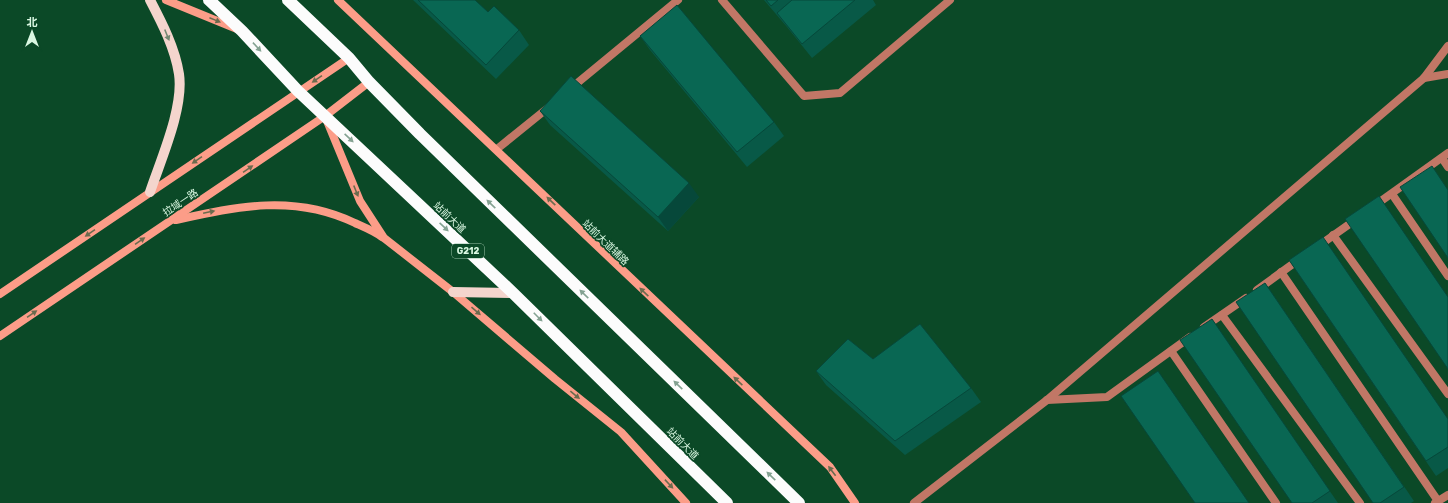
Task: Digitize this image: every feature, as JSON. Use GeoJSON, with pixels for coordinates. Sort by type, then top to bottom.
{"type":"FeatureCollection","features":[{"type":"Feature","properties":{"kind":"highway","name":"站前大道"},"geometry":{"type":"LineString","coordinates":[[209,0],[242,31],[298,91],[513,293],[727,503]]}},
{"type":"Feature","properties":{"kind":"highway"},"geometry":{"type":"LineString","coordinates":[[288,0],[349,58],[369,82],[425,139],[799,503]]}},
{"type":"Feature","properties":{"kind":"main road"},"geometry":{"type":"LineString","coordinates":[[150,0],[169,40],[179,74],[178,106],[150,192]]}},
{"type":"Feature","properties":{"kind":"main road"},"geometry":{"type":"LineString","coordinates":[[453,292],[513,293]]}},
{"type":"Feature","properties":{"kind":"street"},"geometry":{"type":"LineString","coordinates":[[166,0],[242,31]]}},
{"type":"Feature","properties":{"kind":"street","name":"站前大道辅路"},"geometry":{"type":"LineString","coordinates":[[338,0],[830,468],[854,503]]}},
{"type":"Feature","properties":{"kind":"street"},"geometry":{"type":"LineString","coordinates":[[497,150],[678,0]]}},
{"type":"Feature","properties":{"kind":"street"},"geometry":{"type":"LineString","coordinates":[[722,0],[804,96],[840,93],[950,0]]}},
{"type":"Feature","properties":{"kind":"street"},"geometry":{"type":"LineString","coordinates":[[914,503],[1047,400],[1424,78],[1448,46]]}},
{"type":"Feature","properties":{"kind":"street"},"geometry":{"type":"LineString","coordinates":[[0,294],[298,91],[349,58]]}},
{"type":"Feature","properties":{"kind":"street"},"geometry":{"type":"LineString","coordinates":[[1424,78],[1448,74]]}},
{"type":"Feature","properties":{"kind":"street","name":"拉域一路"},"geometry":{"type":"LineString","coordinates":[[0,336],[325,116],[369,82]]}},
{"type":"Feature","properties":{"kind":"street"},"geometry":{"type":"LineString","coordinates":[[325,116],[360,201],[384,238]]}},
{"type":"Feature","properties":{"kind":"street"},"geometry":{"type":"LineString","coordinates":[[1047,400],[1107,397],[1445,156],[1448,167]]}},
{"type":"Feature","properties":{"kind":"street"},"geometry":{"type":"LineString","coordinates":[[1392,194],[1448,276]]}},
{"type":"Feature","properties":{"kind":"street"},"geometry":{"type":"LineString","coordinates":[[171,221],[215,211],[257,205],[299,205],[341,216],[384,238],[453,292],[554,379],[621,432],[686,503]]}},
{"type":"Feature","properties":{"kind":"street"},"geometry":{"type":"LineString","coordinates":[[1333,235],[1448,394]]}},
{"type":"Feature","properties":{"kind":"street"},"geometry":{"type":"LineString","coordinates":[[1281,272],[1437,502],[1448,495]]}},
{"type":"Feature","properties":{"kind":"street"},"geometry":{"type":"LineString","coordinates":[[1222,315],[1360,503]]}},
{"type":"Feature","properties":{"kind":"street"},"geometry":{"type":"LineString","coordinates":[[1171,351],[1276,503]]}},
{"type":"Feature","properties":{"kind":"building"},"geometry":{"type":"Polygon","coordinates":[[[418,0],[475,0],[488,12],[494,6],[519,30],[486,65],[418,0]]]}},
{"type":"Feature","properties":{"kind":"building"},"geometry":{"type":"Polygon","coordinates":[[[766,0],[778,0],[771,6],[766,0]]]}},
{"type":"Feature","properties":{"kind":"building"},"geometry":{"type":"Polygon","coordinates":[[[792,0],[855,0],[802,44],[777,13],[792,0]]]}},
{"type":"Feature","properties":{"kind":"building"},"geometry":{"type":"Polygon","coordinates":[[[677,5],[774,122],[737,152],[640,36],[677,5]]]}},
{"type":"Feature","properties":{"kind":"building"},"geometry":{"type":"Polygon","coordinates":[[[571,76],[689,183],[658,217],[540,111],[571,76]]]}},
{"type":"Feature","properties":{"kind":"building"},"geometry":{"type":"Polygon","coordinates":[[[1432,166],[1448,190],[1448,258],[1400,187],[1432,166]]]}},
{"type":"Feature","properties":{"kind":"building"},"geometry":{"type":"Polygon","coordinates":[[[1379,196],[1448,297],[1448,369],[1345,219],[1379,196]]]}},
{"type":"Feature","properties":{"kind":"building"},"geometry":{"type":"Polygon","coordinates":[[[1323,237],[1448,419],[1448,447],[1426,461],[1289,260],[1323,237]]]}},
{"type":"Feature","properties":{"kind":"building"},"geometry":{"type":"Polygon","coordinates":[[[1265,283],[1404,487],[1380,503],[1373,503],[1236,302],[1265,283]]]}},
{"type":"Feature","properties":{"kind":"building"},"geometry":{"type":"Polygon","coordinates":[[[1212,319],[1330,491],[1312,503],[1292,503],[1180,340],[1212,319]]]}},
{"type":"Feature","properties":{"kind":"building"},"geometry":{"type":"Polygon","coordinates":[[[920,324],[971,388],[895,441],[816,371],[848,339],[873,359],[920,324]]]}},
{"type":"Feature","properties":{"kind":"building"},"geometry":{"type":"Polygon","coordinates":[[[1158,371],[1249,503],[1195,503],[1121,396],[1158,371]]]}}]}
